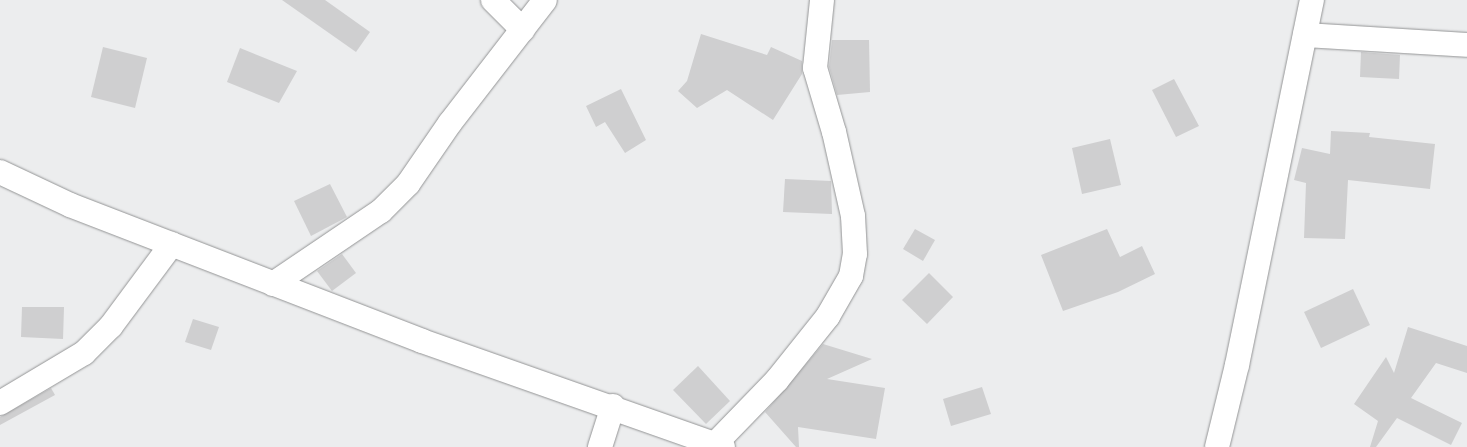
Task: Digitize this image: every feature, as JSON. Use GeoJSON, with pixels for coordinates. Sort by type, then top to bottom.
{"type":"FeatureCollection","features":[{"type":"Feature","properties":{"kind":"street"},"geometry":{"type":"LineString","coordinates":[[493,0],[523,30]]}},
{"type":"Feature","properties":{"kind":"street"},"geometry":{"type":"LineString","coordinates":[[273,284],[373,217],[408,184],[450,123],[545,0]]}},
{"type":"Feature","properties":{"kind":"street"},"geometry":{"type":"LineString","coordinates":[[0,172],[70,205],[422,341],[613,406],[719,445],[782,373],[828,316],[851,276],[855,254],[854,216],[834,132],[815,68],[822,0]]}},
{"type":"Feature","properties":{"kind":"street"},"geometry":{"type":"LineString","coordinates":[[1217,447],[1237,366],[1312,0]]}},
{"type":"Feature","properties":{"kind":"street"},"geometry":{"type":"LineString","coordinates":[[1305,35],[1467,45]]}},
{"type":"Feature","properties":{"kind":"street"},"geometry":{"type":"LineString","coordinates":[[0,402],[84,353],[111,326],[172,244]]}},
{"type":"Feature","properties":{"kind":"street"},"geometry":{"type":"LineString","coordinates":[[600,447],[613,406]]}},
{"type":"Feature","properties":{"kind":"building"},"geometry":{"type":"Polygon","coordinates":[[[282,0],[325,0],[370,32],[356,52],[282,0]]]}},
{"type":"Feature","properties":{"kind":"building"},"geometry":{"type":"Polygon","coordinates":[[[701,34],[767,55],[771,47],[802,61],[802,74],[773,120],[727,90],[697,108],[678,91],[687,81],[701,34]]]}},
{"type":"Feature","properties":{"kind":"building"},"geometry":{"type":"Polygon","coordinates":[[[832,40],[869,40],[870,92],[837,95],[829,67],[832,40]]]}},
{"type":"Feature","properties":{"kind":"building"},"geometry":{"type":"Polygon","coordinates":[[[103,47],[147,58],[135,108],[91,97],[103,47]]]}},
{"type":"Feature","properties":{"kind":"building"},"geometry":{"type":"Polygon","coordinates":[[[240,48],[297,71],[279,103],[227,82],[240,48]]]}},
{"type":"Feature","properties":{"kind":"building"},"geometry":{"type":"Polygon","coordinates":[[[1361,52],[1400,55],[1399,79],[1360,77],[1361,52]]]}},
{"type":"Feature","properties":{"kind":"building"},"geometry":{"type":"Polygon","coordinates":[[[1174,79],[1199,126],[1176,137],[1152,90],[1174,79]]]}},
{"type":"Feature","properties":{"kind":"building"},"geometry":{"type":"Polygon","coordinates":[[[621,89],[646,140],[625,153],[605,122],[596,127],[586,106],[621,89]]]}},
{"type":"Feature","properties":{"kind":"building"},"geometry":{"type":"Polygon","coordinates":[[[1331,131],[1370,133],[1369,137],[1435,144],[1430,189],[1348,180],[1345,239],[1304,238],[1306,183],[1294,180],[1302,148],[1330,154],[1331,131]]]}},
{"type":"Feature","properties":{"kind":"building"},"geometry":{"type":"Polygon","coordinates":[[[1110,139],[1121,185],[1082,194],[1072,148],[1110,139]]]}},
{"type":"Feature","properties":{"kind":"building"},"geometry":{"type":"Polygon","coordinates":[[[785,179],[831,181],[832,214],[783,212],[785,179]]]}},
{"type":"Feature","properties":{"kind":"building"},"geometry":{"type":"Polygon","coordinates":[[[330,184],[347,217],[311,236],[294,201],[330,184]]]}},
{"type":"Feature","properties":{"kind":"building"},"geometry":{"type":"Polygon","coordinates":[[[915,229],[935,240],[923,261],[903,249],[915,229]]]}},
{"type":"Feature","properties":{"kind":"building"},"geometry":{"type":"Polygon","coordinates":[[[1107,229],[1120,257],[1142,246],[1155,274],[1118,292],[1063,311],[1041,255],[1107,229]]]}},
{"type":"Feature","properties":{"kind":"building"},"geometry":{"type":"Polygon","coordinates":[[[342,254],[356,273],[332,291],[317,271],[342,254]]]}},
{"type":"Feature","properties":{"kind":"building"},"geometry":{"type":"Polygon","coordinates":[[[929,273],[953,297],[927,324],[902,300],[929,273]]]}},
{"type":"Feature","properties":{"kind":"building"},"geometry":{"type":"Polygon","coordinates":[[[1353,289],[1370,325],[1321,348],[1304,312],[1353,289]]]}},
{"type":"Feature","properties":{"kind":"building"},"geometry":{"type":"Polygon","coordinates":[[[22,307],[64,307],[63,339],[21,337],[22,307]]]}},
{"type":"Feature","properties":{"kind":"building"},"geometry":{"type":"Polygon","coordinates":[[[193,319],[219,327],[211,350],[185,342],[193,319]]]}},
{"type":"Feature","properties":{"kind":"building"},"geometry":{"type":"Polygon","coordinates":[[[1408,327],[1467,346],[1467,373],[1436,363],[1411,398],[1462,423],[1451,445],[1397,418],[1376,447],[1370,447],[1378,421],[1354,404],[1386,357],[1394,373],[1408,327]]]}},
{"type":"Feature","properties":{"kind":"building"},"geometry":{"type":"Polygon","coordinates":[[[823,344],[872,359],[827,379],[885,388],[876,439],[798,427],[799,447],[796,447],[765,412],[823,344]]]}},
{"type":"Feature","properties":{"kind":"building"},"geometry":{"type":"Polygon","coordinates":[[[698,366],[730,401],[706,424],[673,390],[698,366]]]}},
{"type":"Feature","properties":{"kind":"building"},"geometry":{"type":"Polygon","coordinates":[[[982,387],[991,414],[951,426],[943,399],[982,387]]]}},
{"type":"Feature","properties":{"kind":"building"},"geometry":{"type":"Polygon","coordinates":[[[51,388],[55,395],[0,425],[0,417],[51,388]]]}}]}
